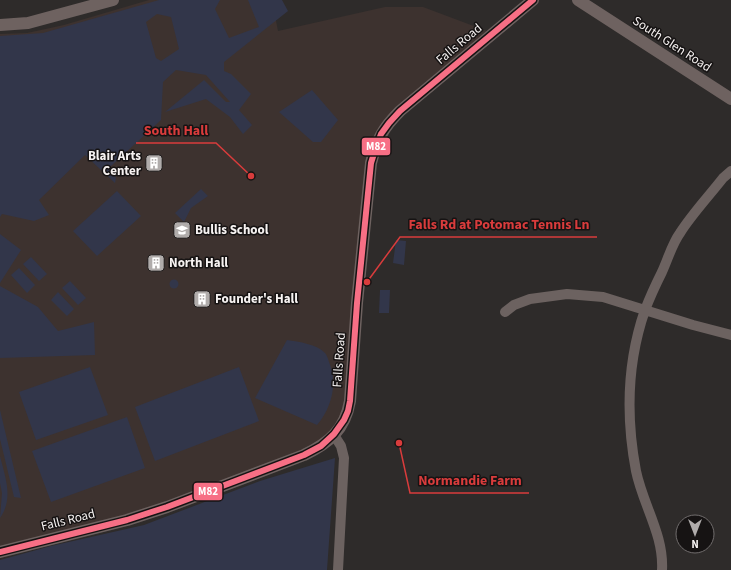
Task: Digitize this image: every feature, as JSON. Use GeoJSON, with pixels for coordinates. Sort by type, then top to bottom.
{"type":"FeatureCollection","features":[{"type":"Feature","properties":{"kind":"main road"},"geometry":{"type":"LineString","coordinates":[[0,25],[28,23],[113,0]]}},
{"type":"Feature","properties":{"kind":"main road","name":"Falls Road"},"geometry":{"type":"LineString","coordinates":[[0,552],[127,520],[167,507],[304,455],[318,448],[334,435],[342,425],[350,401],[357,303],[371,163],[376,146],[387,124],[400,110],[533,0]]}},
{"type":"Feature","properties":{"kind":"main road","name":"South Glen Road"},"geometry":{"type":"LineString","coordinates":[[578,0],[731,99]]}},
{"type":"Feature","properties":{"kind":"street"},"geometry":{"type":"LineString","coordinates":[[662,570],[663,558],[659,540],[645,504],[636,473],[631,442],[629,417],[632,364],[645,309],[679,234],[723,178],[731,171]]}},
{"type":"Feature","properties":{"kind":"street"},"geometry":{"type":"LineString","coordinates":[[505,312],[514,305],[530,299],[566,294],[603,297],[693,325],[731,335]]}},
{"type":"Feature","properties":{"kind":"street"},"geometry":{"type":"LineString","coordinates":[[334,435],[341,446],[344,458],[338,570]]}},
{"type":"Feature","properties":{"kind":"shaded area","name":"Bullis School"},"geometry":{"type":"Polygon","coordinates":[[[149,0],[272,0],[278,31],[385,7],[423,7],[487,31],[400,111],[376,146],[350,401],[328,441],[167,507],[0,552],[0,34],[27,33],[64,25],[149,0]]]}},
{"type":"Feature","properties":{"kind":"shaded area"},"geometry":{"type":"Polygon","coordinates":[[[159,0],[220,0],[215,9],[229,38],[259,27],[248,0],[282,0],[288,11],[224,62],[224,71],[231,74],[251,94],[239,110],[252,125],[243,134],[230,117],[206,99],[165,112],[204,80],[226,102],[230,102],[206,75],[176,70],[163,82],[161,120],[110,167],[116,178],[115,183],[85,155],[39,200],[49,215],[34,221],[2,214],[0,217],[0,36],[43,33],[159,0]],[[157,14],[146,22],[156,58],[161,61],[179,49],[171,17],[157,14]]]}},
{"type":"Feature","properties":{"kind":"shaded area"},"geometry":{"type":"Polygon","coordinates":[[[312,90],[338,120],[321,142],[313,142],[279,112],[312,90]]]}},
{"type":"Feature","properties":{"kind":"shaded area"},"geometry":{"type":"Polygon","coordinates":[[[201,189],[208,196],[191,208],[184,222],[175,213],[201,189]]]}},
{"type":"Feature","properties":{"kind":"shaded area"},"geometry":{"type":"Polygon","coordinates":[[[117,191],[141,216],[97,256],[73,231],[117,191]]]}},
{"type":"Feature","properties":{"kind":"shaded area"},"geometry":{"type":"Polygon","coordinates":[[[0,234],[21,250],[0,283],[0,234]]]}},
{"type":"Feature","properties":{"kind":"shaded area"},"geometry":{"type":"Polygon","coordinates":[[[396,240],[406,241],[404,265],[393,263],[396,240]]]}},
{"type":"Feature","properties":{"kind":"shaded area"},"geometry":{"type":"Polygon","coordinates":[[[31,257],[47,274],[39,281],[23,264],[31,257]]]}},
{"type":"Feature","properties":{"kind":"shaded area"},"geometry":{"type":"Polygon","coordinates":[[[19,268],[35,285],[27,293],[11,275],[19,268]]]}},
{"type":"Feature","properties":{"kind":"shaded area"},"geometry":{"type":"Polygon","coordinates":[[[174,279],[179,284],[174,289],[169,284],[174,279]]]}},
{"type":"Feature","properties":{"kind":"shaded area"},"geometry":{"type":"Polygon","coordinates":[[[70,281],[86,298],[78,305],[62,288],[70,281]]]}},
{"type":"Feature","properties":{"kind":"shaded area"},"geometry":{"type":"Polygon","coordinates":[[[0,286],[38,307],[58,331],[94,322],[95,355],[0,358],[0,286]]]}},
{"type":"Feature","properties":{"kind":"shaded area"},"geometry":{"type":"Polygon","coordinates":[[[380,290],[390,290],[389,313],[379,313],[380,290]]]}},
{"type":"Feature","properties":{"kind":"shaded area"},"geometry":{"type":"Polygon","coordinates":[[[58,292],[74,309],[67,316],[51,300],[58,292]]]}},
{"type":"Feature","properties":{"kind":"shaded area"},"geometry":{"type":"Polygon","coordinates":[[[287,340],[317,347],[325,353],[328,358],[333,378],[332,395],[326,411],[317,425],[255,398],[287,340]]]}},
{"type":"Feature","properties":{"kind":"shaded area"},"geometry":{"type":"Polygon","coordinates":[[[90,367],[108,415],[36,440],[19,392],[90,367]]]}},
{"type":"Feature","properties":{"kind":"shaded area"},"geometry":{"type":"Polygon","coordinates":[[[239,367],[259,421],[155,461],[135,407],[239,367]]]}},
{"type":"Feature","properties":{"kind":"shaded area"},"geometry":{"type":"Polygon","coordinates":[[[0,410],[21,498],[14,497],[0,439],[0,410]]]}},
{"type":"Feature","properties":{"kind":"shaded area"},"geometry":{"type":"Polygon","coordinates":[[[127,417],[145,468],[51,502],[32,451],[127,417]]]}},
{"type":"Feature","properties":{"kind":"shaded area"},"geometry":{"type":"Polygon","coordinates":[[[0,456],[6,480],[7,503],[0,518],[2,493],[0,483],[0,456]]]}},
{"type":"Feature","properties":{"kind":"shaded area"},"geometry":{"type":"Polygon","coordinates":[[[335,458],[327,570],[0,570],[0,560],[51,546],[144,525],[260,481],[335,458]]]}},
{"type":"Feature","properties":{"kind":"transit line","name":"M82"},"geometry":{"type":"LineString","coordinates":[[0,552],[127,520],[167,507],[304,455],[321,446],[334,434],[344,420],[350,401],[357,303],[371,163],[381,134],[400,111],[533,0]]}},
{"type":"Feature","properties":{"kind":"place","name":"Blair Arts Center"},"geometry":{"type":"Point","coordinates":[154,163]}},
{"type":"Feature","properties":{"kind":"place","name":"South Hall"},"geometry":{"type":"Point","coordinates":[251,176]}},
{"type":"Feature","properties":{"kind":"place","name":"Bullis School"},"geometry":{"type":"Point","coordinates":[182,230]}},
{"type":"Feature","properties":{"kind":"place","name":"North Hall"},"geometry":{"type":"Point","coordinates":[156,263]}},
{"type":"Feature","properties":{"kind":"place","name":"Falls Rd at Potomac Tennis Ln"},"geometry":{"type":"Point","coordinates":[367,282]}},
{"type":"Feature","properties":{"kind":"place","name":"Founder's Hall"},"geometry":{"type":"Point","coordinates":[202,299]}},
{"type":"Feature","properties":{"kind":"place","name":"Normandie Farm"},"geometry":{"type":"Point","coordinates":[399,443]}}]}
